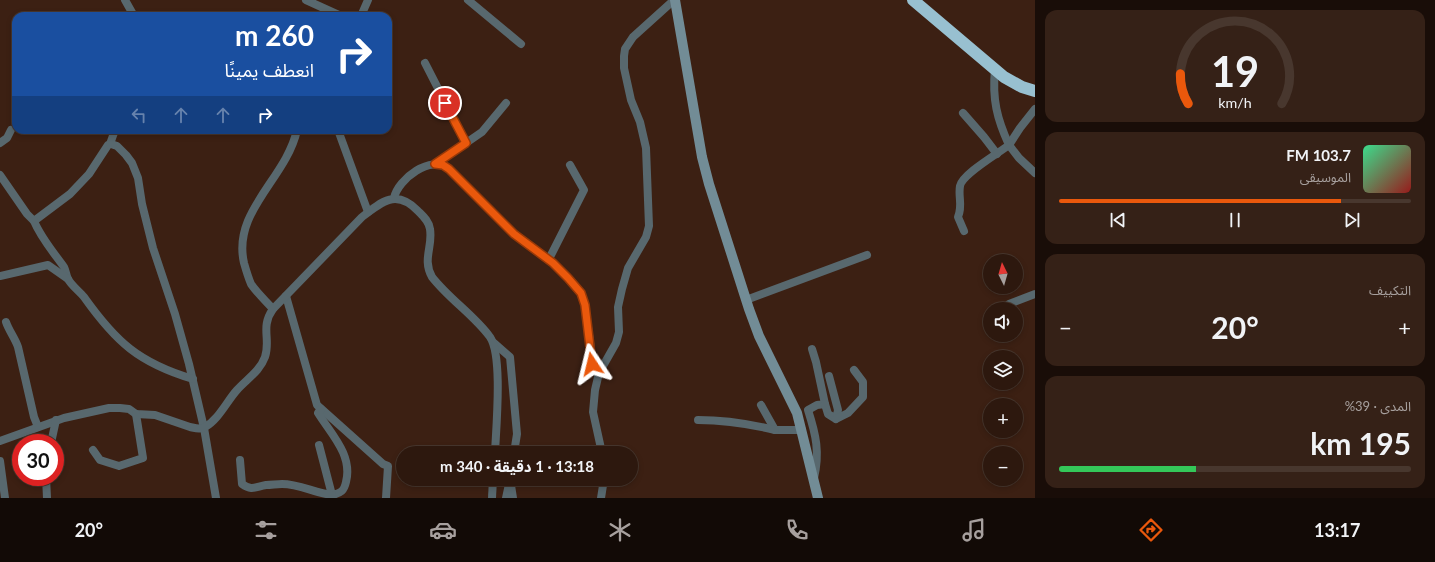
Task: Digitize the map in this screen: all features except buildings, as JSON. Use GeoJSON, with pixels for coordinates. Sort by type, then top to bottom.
{"type":"FeatureCollection","features":[{"type":"Feature","properties":{"kind":"highway"},"geometry":{"type":"LineString","coordinates":[[913,0],[995,70],[1014,83],[1035,91]]}},
{"type":"Feature","properties":{"kind":"street"},"geometry":{"type":"LineString","coordinates":[[125,0],[132,12]]}},
{"type":"Feature","properties":{"kind":"street"},"geometry":{"type":"LineString","coordinates":[[363,12],[368,0]]}},
{"type":"Feature","properties":{"kind":"street"},"geometry":{"type":"LineString","coordinates":[[468,0],[521,44]]}},
{"type":"Feature","properties":{"kind":"street"},"geometry":{"type":"LineString","coordinates":[[674,0],[702,157],[709,184],[759,336],[797,413],[818,498]]}},
{"type":"Feature","properties":{"kind":"street"},"geometry":{"type":"LineString","coordinates":[[600,446],[593,412],[595,390],[599,373],[616,343],[619,332],[618,306],[628,268],[646,237],[649,226],[646,148],[640,122],[631,100],[624,68],[625,49],[633,38],[674,0]]}},
{"type":"Feature","properties":{"kind":"street"},"geometry":{"type":"LineString","coordinates":[[309,1],[332,12]]}},
{"type":"Feature","properties":{"kind":"street"},"geometry":{"type":"LineString","coordinates":[[425,63],[466,143]]}},
{"type":"Feature","properties":{"kind":"street"},"geometry":{"type":"LineString","coordinates":[[995,70],[994,91],[996,109],[1009,145],[1019,158],[1035,173]]}},
{"type":"Feature","properties":{"kind":"street"},"geometry":{"type":"LineString","coordinates":[[435,164],[482,132],[506,103]]}},
{"type":"Feature","properties":{"kind":"street"},"geometry":{"type":"LineString","coordinates":[[964,231],[958,217],[961,207],[960,186],[963,179],[1009,145],[1035,109]]}},
{"type":"Feature","properties":{"kind":"street"},"geometry":{"type":"LineString","coordinates":[[963,114],[997,154]]}},
{"type":"Feature","properties":{"kind":"street"},"geometry":{"type":"LineString","coordinates":[[0,143],[7,138],[11,130]]}},
{"type":"Feature","properties":{"kind":"street"},"geometry":{"type":"LineString","coordinates":[[34,221],[70,194],[84,180],[105,147],[110,144],[114,134]]}},
{"type":"Feature","properties":{"kind":"street"},"geometry":{"type":"LineString","coordinates":[[273,310],[252,284],[248,276],[243,257],[242,242],[248,220],[259,200],[284,162],[295,140],[296,134]]}},
{"type":"Feature","properties":{"kind":"street"},"geometry":{"type":"LineString","coordinates":[[339,134],[368,212]]}},
{"type":"Feature","properties":{"kind":"street"},"geometry":{"type":"LineString","coordinates":[[110,144],[117,146],[126,155],[136,173],[147,228],[175,314],[193,379],[204,428],[216,498]]}},
{"type":"Feature","properties":{"kind":"street"},"geometry":{"type":"LineString","coordinates":[[394,198],[396,190],[403,182],[425,166],[435,164],[443,165],[449,169],[514,234],[549,259],[568,278],[582,297],[585,305],[592,364],[597,373],[599,373]]}},
{"type":"Feature","properties":{"kind":"street"},"geometry":{"type":"LineString","coordinates":[[549,259],[584,190],[570,165]]}},
{"type":"Feature","properties":{"kind":"street"},"geometry":{"type":"LineString","coordinates":[[0,175],[27,214],[34,221],[66,271],[68,279]]}},
{"type":"Feature","properties":{"kind":"street"},"geometry":{"type":"LineString","coordinates":[[0,441],[56,420],[109,408],[129,409],[136,414],[155,415],[196,428],[204,428],[212,421],[237,390],[260,366],[266,355],[267,348],[266,323],[273,310],[356,222],[368,212],[394,198],[404,200],[409,203],[425,219],[429,225],[430,232],[427,260],[430,273],[437,284],[483,329],[496,349],[498,364],[495,446]]}},
{"type":"Feature","properties":{"kind":"street"},"geometry":{"type":"LineString","coordinates":[[746,300],[867,255]]}},
{"type":"Feature","properties":{"kind":"street"},"geometry":{"type":"LineString","coordinates":[[0,276],[48,265],[68,279],[80,291],[107,327],[125,345],[164,370],[193,379]]}},
{"type":"Feature","properties":{"kind":"street"},"geometry":{"type":"LineString","coordinates":[[1014,302],[1035,294]]}},
{"type":"Feature","properties":{"kind":"street"},"geometry":{"type":"LineString","coordinates":[[286,296],[317,405],[383,464],[388,466],[386,498]]}},
{"type":"Feature","properties":{"kind":"street"},"geometry":{"type":"LineString","coordinates":[[6,322],[18,347],[34,417],[38,427]]}},
{"type":"Feature","properties":{"kind":"street"},"geometry":{"type":"LineString","coordinates":[[492,341],[510,357],[517,434],[515,446]]}},
{"type":"Feature","properties":{"kind":"street"},"geometry":{"type":"LineString","coordinates":[[812,349],[828,414],[836,419]]}},
{"type":"Feature","properties":{"kind":"street"},"geometry":{"type":"LineString","coordinates":[[836,419],[848,413],[863,397],[863,382],[854,370]]}},
{"type":"Feature","properties":{"kind":"street"},"geometry":{"type":"LineString","coordinates":[[828,376],[838,410],[836,419]]}},
{"type":"Feature","properties":{"kind":"street"},"geometry":{"type":"LineString","coordinates":[[814,479],[817,463],[816,437],[808,410],[817,405],[825,404]]}},
{"type":"Feature","properties":{"kind":"street"},"geometry":{"type":"LineString","coordinates":[[761,405],[775,430]]}},
{"type":"Feature","properties":{"kind":"street"},"geometry":{"type":"LineString","coordinates":[[240,460],[242,484],[248,488],[255,489],[271,485],[294,484],[322,494],[332,495],[340,493],[344,490],[348,477],[344,453],[337,439],[318,412],[321,409]]}},
{"type":"Feature","properties":{"kind":"street"},"geometry":{"type":"LineString","coordinates":[[93,450],[100,460],[119,466],[143,458],[136,414]]}},
{"type":"Feature","properties":{"kind":"street"},"geometry":{"type":"LineString","coordinates":[[53,434],[56,420]]}},
{"type":"Feature","properties":{"kind":"street"},"geometry":{"type":"LineString","coordinates":[[698,420],[711,420],[775,430],[802,430]]}},
{"type":"Feature","properties":{"kind":"street"},"geometry":{"type":"LineString","coordinates":[[319,445],[332,495]]}},
{"type":"Feature","properties":{"kind":"street"},"geometry":{"type":"LineString","coordinates":[[0,461],[5,498]]}},
{"type":"Feature","properties":{"kind":"street"},"geometry":{"type":"LineString","coordinates":[[47,486],[48,498]]}},
{"type":"Feature","properties":{"kind":"street"},"geometry":{"type":"LineString","coordinates":[[492,498],[493,486]]}},
{"type":"Feature","properties":{"kind":"street"},"geometry":{"type":"LineString","coordinates":[[506,498],[508,486]]}},
{"type":"Feature","properties":{"kind":"street"},"geometry":{"type":"LineString","coordinates":[[510,486],[513,498]]}},
{"type":"Feature","properties":{"kind":"street"},"geometry":{"type":"LineString","coordinates":[[601,498],[603,486]]}},
{"type":"Feature","properties":{"kind":"route"},"geometry":{"type":"LineString","coordinates":[[445,103],[466,143],[435,164],[446,166],[514,234],[549,259],[576,286],[581,293],[585,305],[592,364]]}}]}
